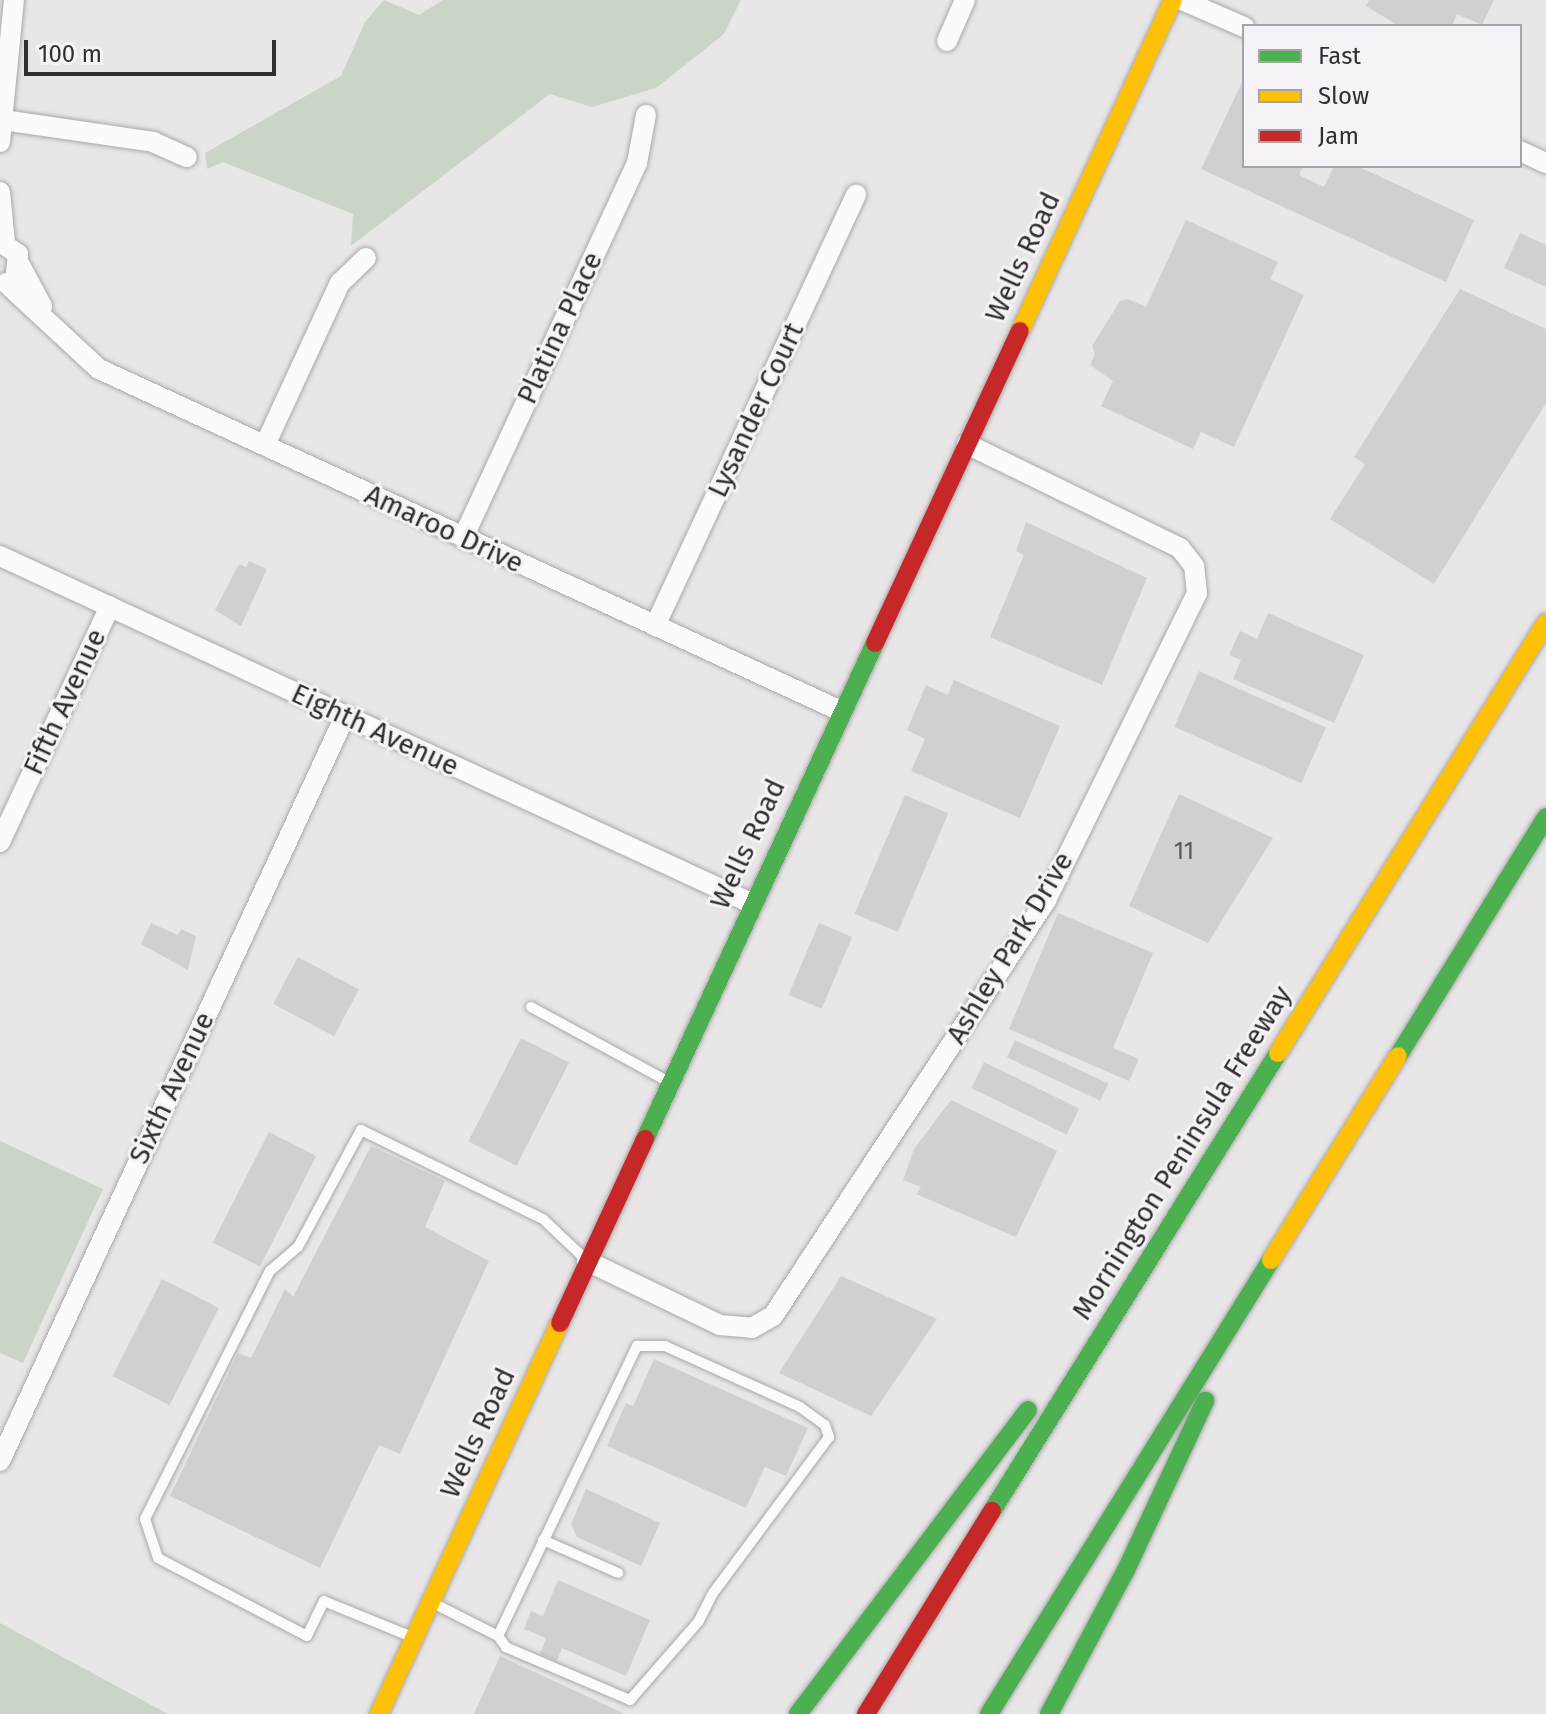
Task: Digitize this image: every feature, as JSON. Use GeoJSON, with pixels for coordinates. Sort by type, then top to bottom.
{"type":"FeatureCollection","features":[{"type":"Feature","properties":{"kind":"main road","name":"Wells Road"},"geometry":{"type":"LineString","coordinates":[[379,1714],[751,903],[1173,0]]}},
{"type":"Feature","properties":{"kind":"main road","name":"Mornington Peninsula Freeway"},"geometry":{"type":"LineString","coordinates":[[866,1714],[1546,623]]}},
{"type":"Feature","properties":{"kind":"main road"},"geometry":{"type":"LineString","coordinates":[[989,1714],[1546,817]]}},
{"type":"Feature","properties":{"kind":"main road"},"geometry":{"type":"LineString","coordinates":[[798,1714],[1174,1218]]}},
{"type":"Feature","properties":{"kind":"main road"},"geometry":{"type":"LineString","coordinates":[[1049,1714],[1126,1570],[1274,1252]]}},
{"type":"Feature","properties":{"kind":"street"},"geometry":{"type":"LineString","coordinates":[[0,142],[14,0]]}},
{"type":"Feature","properties":{"kind":"street"},"geometry":{"type":"LineString","coordinates":[[947,41],[965,0]]}},
{"type":"Feature","properties":{"kind":"street"},"geometry":{"type":"LineString","coordinates":[[1182,0],[1242,26]]}},
{"type":"Feature","properties":{"kind":"street","name":"Platina Place"},"geometry":{"type":"LineString","coordinates":[[463,538],[637,163],[646,115]]}},
{"type":"Feature","properties":{"kind":"street"},"geometry":{"type":"LineString","coordinates":[[3,120],[153,142],[187,157]]}},
{"type":"Feature","properties":{"kind":"street"},"geometry":{"type":"LineString","coordinates":[[1522,152],[1546,163]]}},
{"type":"Feature","properties":{"kind":"street"},"geometry":{"type":"LineString","coordinates":[[0,192],[3,242]]}},
{"type":"Feature","properties":{"kind":"street","name":"Lysander Court"},"geometry":{"type":"LineString","coordinates":[[655,626],[856,194]]}},
{"type":"Feature","properties":{"kind":"street","name":"Amaroo Drive"},"geometry":{"type":"LineString","coordinates":[[3,242],[15,249],[20,265],[56,331]]}},
{"type":"Feature","properties":{"kind":"street"},"geometry":{"type":"LineString","coordinates":[[265,445],[340,283],[366,258]]}},
{"type":"Feature","properties":{"kind":"street"},"geometry":{"type":"LineString","coordinates":[[3,283],[20,265]]}},
{"type":"Feature","properties":{"kind":"street","name":"Amaroo Drive"},"geometry":{"type":"LineString","coordinates":[[3,283],[99,369],[841,711]]}},
{"type":"Feature","properties":{"kind":"street","name":"Ashley Park Drive"},"geometry":{"type":"LineString","coordinates":[[587,1261],[720,1325],[752,1328],[773,1316],[1046,900],[1197,593],[1194,566],[1180,548],[1156,532],[967,444]]}},
{"type":"Feature","properties":{"kind":"street","name":"Eighth Avenue"},"geometry":{"type":"LineString","coordinates":[[0,556],[751,903]]}},
{"type":"Feature","properties":{"kind":"street","name":"Fifth Avenue"},"geometry":{"type":"LineString","coordinates":[[0,842],[110,606]]}},
{"type":"Feature","properties":{"kind":"street","name":"Sixth Avenue"},"geometry":{"type":"LineString","coordinates":[[0,1461],[345,716]]}},
{"type":"Feature","properties":{"kind":"lane"},"geometry":{"type":"LineString","coordinates":[[531,1007],[669,1082]]}},
{"type":"Feature","properties":{"kind":"lane"},"geometry":{"type":"LineString","coordinates":[[415,1638],[324,1601],[307,1636],[158,1558],[145,1519],[270,1271],[298,1247],[361,1130],[543,1219],[587,1261]]}},
{"type":"Feature","properties":{"kind":"lane"},"geometry":{"type":"LineString","coordinates":[[432,1602],[498,1636],[506,1647],[630,1700],[699,1621],[713,1593],[829,1437],[825,1425],[800,1407],[665,1346],[637,1346],[498,1636]]}},
{"type":"Feature","properties":{"kind":"lane"},"geometry":{"type":"LineString","coordinates":[[543,1540],[618,1573]]}},
{"type":"Feature","properties":{"kind":"green space"},"geometry":{"type":"Polygon","coordinates":[[[384,0],[419,15],[443,0],[741,0],[724,34],[656,88],[592,107],[550,94],[351,246],[353,214],[223,162],[207,169],[205,153],[341,76],[365,22],[384,0]]]}},
{"type":"Feature","properties":{"kind":"green space"},"geometry":{"type":"Polygon","coordinates":[[[0,1141],[103,1189],[23,1363],[0,1353],[0,1141]]]}},
{"type":"Feature","properties":{"kind":"green space"},"geometry":{"type":"Polygon","coordinates":[[[0,1623],[168,1714],[0,1714],[0,1623]]]}},
{"type":"Feature","properties":{"kind":"building"},"geometry":{"type":"Polygon","coordinates":[[[1369,0],[1494,0],[1482,24],[1457,14],[1453,24],[1396,24],[1366,6],[1369,0]]]}},
{"type":"Feature","properties":{"kind":"building"},"geometry":{"type":"Polygon","coordinates":[[[1242,82],[1242,168],[1302,168],[1299,175],[1324,187],[1333,168],[1361,168],[1474,220],[1446,282],[1201,169],[1242,82]]]}},
{"type":"Feature","properties":{"kind":"building"},"geometry":{"type":"Polygon","coordinates":[[[1186,220],[1278,262],[1270,279],[1304,295],[1234,447],[1201,432],[1193,449],[1101,406],[1113,381],[1090,365],[1095,354],[1092,346],[1120,301],[1128,299],[1146,307],[1186,220]]]}},
{"type":"Feature","properties":{"kind":"building"},"geometry":{"type":"Polygon","coordinates":[[[1520,233],[1546,245],[1546,287],[1504,268],[1520,233]]]}},
{"type":"Feature","properties":{"kind":"building"},"geometry":{"type":"Polygon","coordinates":[[[1460,289],[1546,329],[1546,403],[1434,584],[1330,519],[1365,464],[1354,457],[1460,289]]]}},
{"type":"Feature","properties":{"kind":"building"},"geometry":{"type":"Polygon","coordinates":[[[1026,522],[1147,578],[1102,685],[990,637],[1024,555],[1016,551],[1026,522]]]}},
{"type":"Feature","properties":{"kind":"building"},"geometry":{"type":"Polygon","coordinates":[[[249,561],[267,569],[241,626],[215,610],[239,564],[246,567],[249,561]]]}},
{"type":"Feature","properties":{"kind":"building"},"geometry":{"type":"Polygon","coordinates":[[[1268,613],[1364,655],[1334,723],[1233,679],[1241,660],[1229,655],[1240,631],[1257,639],[1268,613]]]}},
{"type":"Feature","properties":{"kind":"building"},"geometry":{"type":"Polygon","coordinates":[[[1199,671],[1326,728],[1301,783],[1174,727],[1199,671]]]}},
{"type":"Feature","properties":{"kind":"building"},"geometry":{"type":"Polygon","coordinates":[[[954,680],[1060,726],[1020,818],[911,771],[925,739],[907,730],[926,685],[948,695],[954,680]]]}},
{"type":"Feature","properties":{"kind":"building"},"geometry":{"type":"Polygon","coordinates":[[[1179,794],[1273,838],[1208,943],[1129,906],[1179,794]]]}},
{"type":"Feature","properties":{"kind":"building"},"geometry":{"type":"Polygon","coordinates":[[[905,795],[948,813],[898,932],[855,914],[905,795]]]}},
{"type":"Feature","properties":{"kind":"building"},"geometry":{"type":"Polygon","coordinates":[[[1058,913],[1153,953],[1113,1048],[1139,1059],[1129,1081],[1009,1029],[1058,913]]]}},
{"type":"Feature","properties":{"kind":"building"},"geometry":{"type":"Polygon","coordinates":[[[151,923],[178,935],[181,929],[196,936],[188,970],[141,944],[151,923]]]}},
{"type":"Feature","properties":{"kind":"building"},"geometry":{"type":"Polygon","coordinates":[[[819,923],[852,937],[822,1009],[789,995],[819,923]]]}},
{"type":"Feature","properties":{"kind":"building"},"geometry":{"type":"Polygon","coordinates":[[[298,957],[359,989],[334,1036],[273,1004],[298,957]]]}},
{"type":"Feature","properties":{"kind":"building"},"geometry":{"type":"Polygon","coordinates":[[[521,1038],[569,1063],[516,1166],[468,1141],[521,1038]]]}},
{"type":"Feature","properties":{"kind":"building"},"geometry":{"type":"Polygon","coordinates":[[[1015,1040],[1108,1084],[1100,1101],[1007,1057],[1015,1040]]]}},
{"type":"Feature","properties":{"kind":"building"},"geometry":{"type":"Polygon","coordinates":[[[984,1062],[1079,1108],[1067,1135],[971,1088],[984,1062]]]}},
{"type":"Feature","properties":{"kind":"building"},"geometry":{"type":"Polygon","coordinates":[[[951,1100],[1057,1151],[1016,1237],[916,1194],[921,1187],[903,1180],[914,1149],[951,1100]]]}},
{"type":"Feature","properties":{"kind":"building"},"geometry":{"type":"Polygon","coordinates":[[[269,1132],[316,1156],[260,1267],[213,1242],[269,1132]]]}},
{"type":"Feature","properties":{"kind":"building"},"geometry":{"type":"Polygon","coordinates":[[[371,1146],[445,1181],[425,1227],[489,1261],[400,1454],[379,1445],[320,1568],[170,1496],[238,1353],[251,1358],[285,1289],[293,1297],[371,1146]]]}},
{"type":"Feature","properties":{"kind":"building"},"geometry":{"type":"Polygon","coordinates":[[[841,1276],[937,1319],[871,1416],[779,1373],[841,1276]]]}},
{"type":"Feature","properties":{"kind":"building"},"geometry":{"type":"Polygon","coordinates":[[[162,1279],[219,1308],[170,1405],[113,1376],[162,1279]]]}},
{"type":"Feature","properties":{"kind":"building"},"geometry":{"type":"Polygon","coordinates":[[[654,1359],[808,1428],[786,1476],[765,1467],[746,1508],[607,1446],[626,1403],[633,1406],[654,1359]]]}},
{"type":"Feature","properties":{"kind":"building"},"geometry":{"type":"Polygon","coordinates":[[[586,1489],[660,1523],[641,1566],[577,1537],[571,1524],[586,1489]]]}},
{"type":"Feature","properties":{"kind":"building"},"geometry":{"type":"Polygon","coordinates":[[[558,1580],[650,1620],[626,1676],[562,1648],[557,1661],[540,1654],[546,1638],[524,1629],[531,1611],[543,1616],[558,1580]]]}},
{"type":"Feature","properties":{"kind":"building"},"geometry":{"type":"Polygon","coordinates":[[[500,1656],[625,1714],[474,1714],[500,1656]]]}},
{"type":"Feature","properties":{"kind":"traffic: fast"},"geometry":{"type":"LineString","coordinates":[[645,1139],[875,643]]}},
{"type":"Feature","properties":{"kind":"traffic: fast"},"geometry":{"type":"LineString","coordinates":[[1398,1056],[1546,817]]}},
{"type":"Feature","properties":{"kind":"traffic: fast"},"geometry":{"type":"LineString","coordinates":[[992,1511],[1278,1053]]}},
{"type":"Feature","properties":{"kind":"traffic: fast"},"geometry":{"type":"LineString","coordinates":[[989,1714],[1271,1260]]}},
{"type":"Feature","properties":{"kind":"traffic: fast"},"geometry":{"type":"LineString","coordinates":[[1049,1714],[1126,1570],[1205,1401]]}},
{"type":"Feature","properties":{"kind":"traffic: fast"},"geometry":{"type":"LineString","coordinates":[[798,1714],[1028,1410]]}},
{"type":"Feature","properties":{"kind":"traffic: slow"},"geometry":{"type":"LineString","coordinates":[[1020,331],[1173,0]]}},
{"type":"Feature","properties":{"kind":"traffic: slow"},"geometry":{"type":"LineString","coordinates":[[1278,1053],[1546,623]]}},
{"type":"Feature","properties":{"kind":"traffic: slow"},"geometry":{"type":"LineString","coordinates":[[1271,1260],[1398,1056]]}},
{"type":"Feature","properties":{"kind":"traffic: slow"},"geometry":{"type":"LineString","coordinates":[[379,1714],[560,1323]]}},
{"type":"Feature","properties":{"kind":"traffic: jam"},"geometry":{"type":"LineString","coordinates":[[875,643],[1020,331]]}},
{"type":"Feature","properties":{"kind":"traffic: jam"},"geometry":{"type":"LineString","coordinates":[[560,1323],[645,1139]]}},
{"type":"Feature","properties":{"kind":"traffic: jam"},"geometry":{"type":"LineString","coordinates":[[866,1714],[992,1511]]}}]}
